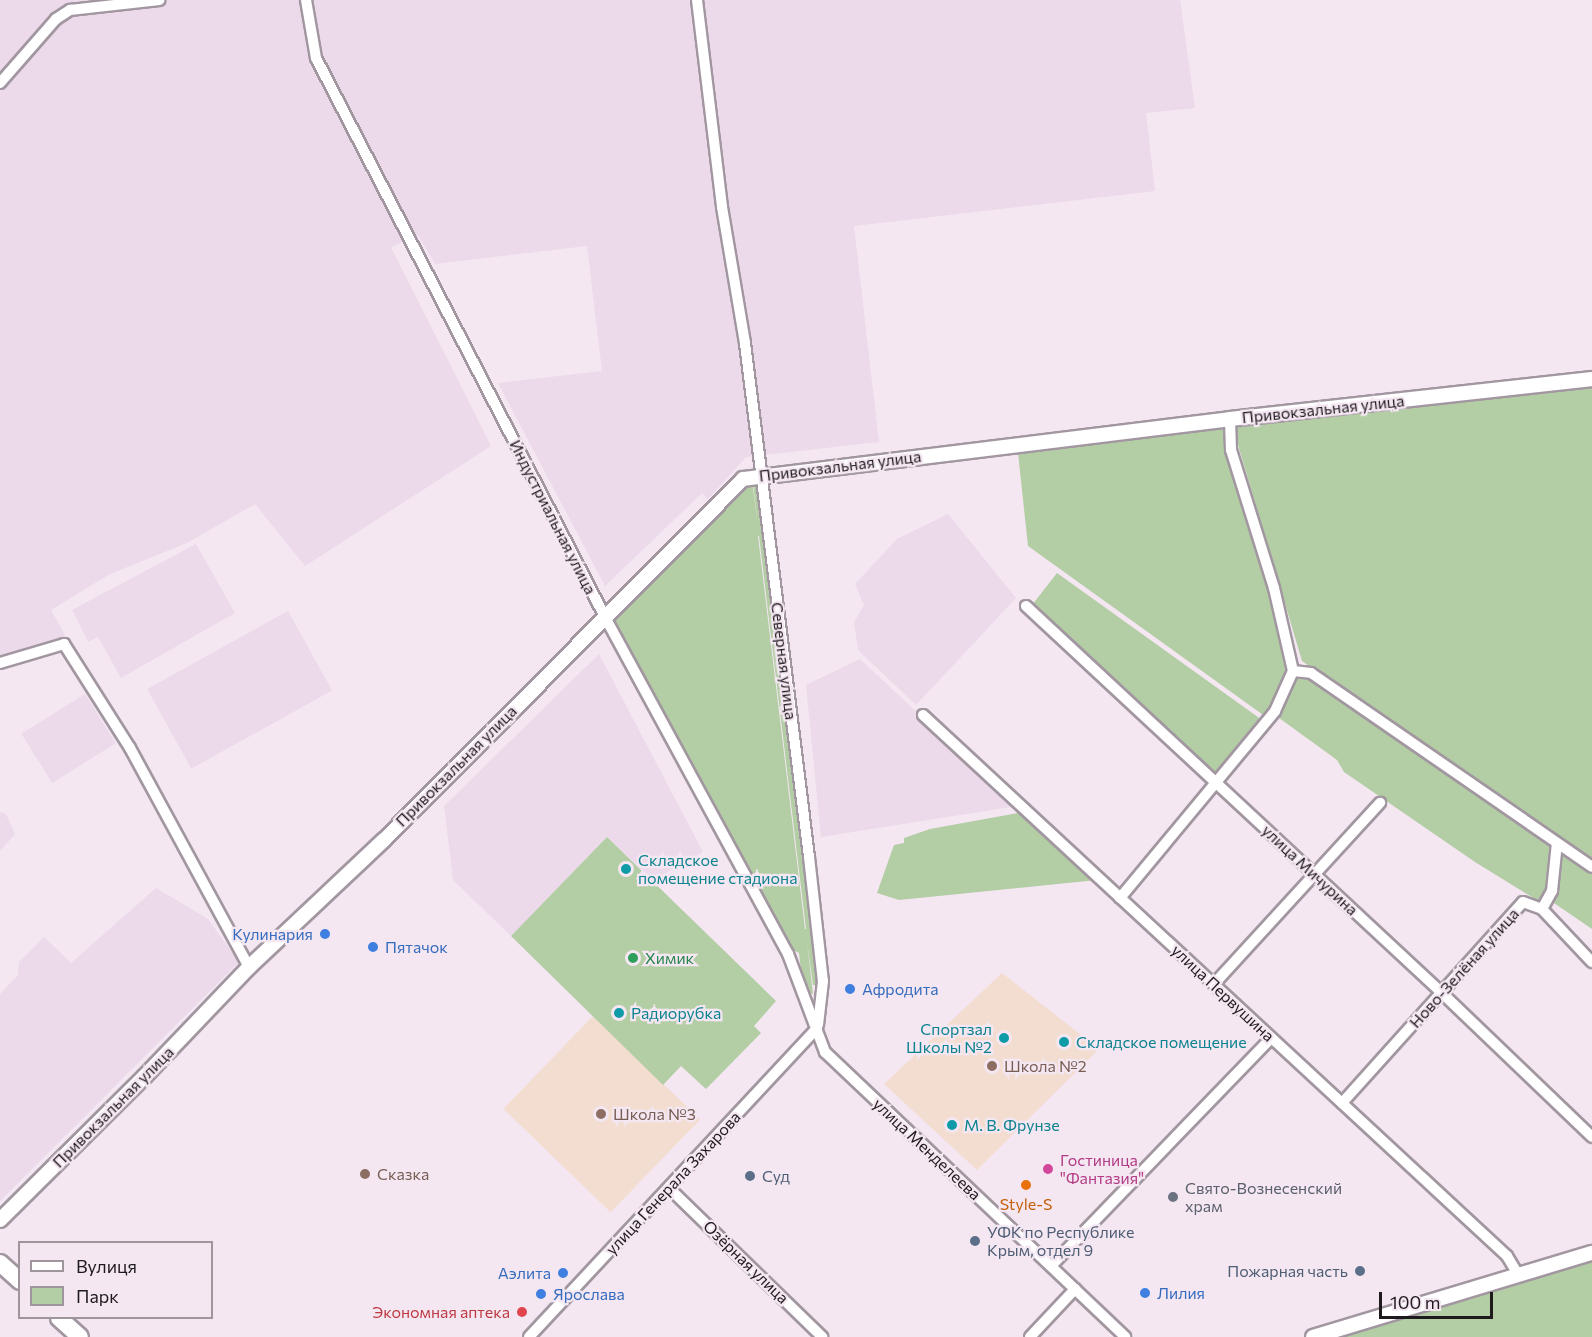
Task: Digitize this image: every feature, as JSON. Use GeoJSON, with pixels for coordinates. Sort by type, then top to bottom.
{"type":"FeatureCollection","features":[{"type":"Feature","properties":{"kind":"highway"},"geometry":{"type":"LineString","coordinates":[[0,1263],[18,1279]]}},
{"type":"Feature","properties":{"kind":"highway"},"geometry":{"type":"LineString","coordinates":[[61,1319],[80,1337]]}},
{"type":"Feature","properties":{"kind":"main road","name":"Привокзальная улица"},"geometry":{"type":"LineString","coordinates":[[0,1220],[145,1076],[249,968],[384,840],[743,479],[1230,419],[1592,379]]}},
{"type":"Feature","properties":{"kind":"main road"},"geometry":{"type":"LineString","coordinates":[[1313,1337],[1592,1253]]}},
{"type":"Feature","properties":{"kind":"street"},"geometry":{"type":"LineString","coordinates":[[0,83],[56,19],[70,10],[159,0]]}},
{"type":"Feature","properties":{"kind":"street","name":"Индустриальная улица"},"geometry":{"type":"LineString","coordinates":[[306,0],[316,58],[605,617],[788,954],[817,1028]]}},
{"type":"Feature","properties":{"kind":"street","name":"Северная улица"},"geometry":{"type":"LineString","coordinates":[[697,0],[722,207],[738,294],[823,981],[817,1028]]}},
{"type":"Feature","properties":{"kind":"street"},"geometry":{"type":"LineString","coordinates":[[1120,898],[1215,780],[1275,711],[1293,671],[1274,588],[1231,450],[1230,419]]}},
{"type":"Feature","properties":{"kind":"street","name":"улица Мичурина"},"geometry":{"type":"LineString","coordinates":[[1026,606],[1215,780],[1592,1137]]}},
{"type":"Feature","properties":{"kind":"street"},"geometry":{"type":"LineString","coordinates":[[0,663],[64,644],[130,748],[249,968]]}},
{"type":"Feature","properties":{"kind":"street"},"geometry":{"type":"LineString","coordinates":[[1293,671],[1311,673],[1592,867]]}},
{"type":"Feature","properties":{"kind":"street","name":"улица Первушина"},"geometry":{"type":"LineString","coordinates":[[923,715],[1507,1256],[1518,1274]]}},
{"type":"Feature","properties":{"kind":"street"},"geometry":{"type":"LineString","coordinates":[[1214,984],[1380,803]]}},
{"type":"Feature","properties":{"kind":"street"},"geometry":{"type":"LineString","coordinates":[[1542,909],[1552,891],[1557,843]]}},
{"type":"Feature","properties":{"kind":"street","name":"Ново-Зелёная улица"},"geometry":{"type":"LineString","coordinates":[[1342,1103],[1523,902],[1542,909],[1592,962]]}},
{"type":"Feature","properties":{"kind":"street","name":"улица Генерала Захарова"},"geometry":{"type":"LineString","coordinates":[[529,1337],[817,1028]]}},
{"type":"Feature","properties":{"kind":"street","name":"улица Менделеева"},"geometry":{"type":"LineString","coordinates":[[817,1028],[825,1052],[1125,1337]]}},
{"type":"Feature","properties":{"kind":"street"},"geometry":{"type":"LineString","coordinates":[[1051,1266],[1272,1038]]}},
{"type":"Feature","properties":{"kind":"street","name":"Озёрная улица"},"geometry":{"type":"LineString","coordinates":[[669,1188],[822,1337]]}},
{"type":"Feature","properties":{"kind":"street"},"geometry":{"type":"LineString","coordinates":[[1030,1337],[1075,1289]]}},
{"type":"Feature","properties":{"kind":"shaded area"},"geometry":{"type":"Polygon","coordinates":[[[0,0],[1180,0],[1195,108],[1146,113],[1155,191],[854,226],[879,442],[746,457],[708,499],[702,493],[605,586],[498,383],[602,371],[587,246],[435,264],[418,235],[391,247],[491,446],[305,566],[255,504],[187,543],[110,574],[51,610],[67,639],[0,658],[0,0]]]}},
{"type":"Feature","properties":{"kind":"shaded area"},"geometry":{"type":"Polygon","coordinates":[[[948,514],[1016,598],[916,705],[858,650],[854,622],[864,605],[855,584],[897,539],[948,514]]]}},
{"type":"Feature","properties":{"kind":"shaded area"},"geometry":{"type":"Polygon","coordinates":[[[196,544],[235,613],[121,678],[98,637],[88,642],[72,610],[196,544]]]}},
{"type":"Feature","properties":{"kind":"shaded area"},"geometry":{"type":"Polygon","coordinates":[[[288,611],[332,691],[191,769],[147,689],[288,611]]]}},
{"type":"Feature","properties":{"kind":"shaded area"},"geometry":{"type":"Polygon","coordinates":[[[599,654],[703,852],[653,880],[607,837],[511,936],[453,880],[444,806],[599,654]]]}},
{"type":"Feature","properties":{"kind":"shaded area"},"geometry":{"type":"Polygon","coordinates":[[[860,659],[1017,806],[821,837],[806,685],[860,659]]]}},
{"type":"Feature","properties":{"kind":"shaded area"},"geometry":{"type":"Polygon","coordinates":[[[85,694],[116,743],[52,783],[21,734],[85,694]]]}},
{"type":"Feature","properties":{"kind":"shaded area"},"geometry":{"type":"Polygon","coordinates":[[[0,812],[6,814],[15,834],[0,851],[0,812]]]}},
{"type":"Feature","properties":{"kind":"shaded area"},"geometry":{"type":"Polygon","coordinates":[[[156,888],[208,919],[239,962],[0,1201],[0,994],[18,975],[19,962],[44,937],[71,963],[156,888]]]}},
{"type":"Feature","properties":{"kind":"shaded area","name":"Школа №2"},"geometry":{"type":"Polygon","coordinates":[[[1002,973],[1099,1049],[977,1170],[884,1084],[1002,973]]]}},
{"type":"Feature","properties":{"kind":"shaded area","name":"Школа №3"},"geometry":{"type":"Polygon","coordinates":[[[593,1016],[700,1120],[611,1212],[503,1109],[593,1016]]]}},
{"type":"Feature","properties":{"kind":"green space"},"geometry":{"type":"Polygon","coordinates":[[[1592,384],[1592,862],[1302,661],[1233,428],[1592,384]]]}},
{"type":"Feature","properties":{"kind":"green space"},"geometry":{"type":"Polygon","coordinates":[[[1223,429],[1272,590],[1291,671],[1266,717],[1028,546],[1018,453],[1223,429]]]}},
{"type":"Feature","properties":{"kind":"green space"},"geometry":{"type":"Polygon","coordinates":[[[752,480],[758,528],[753,483],[758,482],[761,527],[764,536],[818,985],[813,985],[807,942],[813,994],[806,991],[799,953],[786,946],[610,619],[743,483],[752,480]],[[758,536],[806,929],[759,536],[758,536]]]}},
{"type":"Feature","properties":{"kind":"green space"},"geometry":{"type":"Polygon","coordinates":[[[1057,573],[1262,720],[1216,775],[1032,605],[1057,573]]]}},
{"type":"Feature","properties":{"kind":"green space"},"geometry":{"type":"Polygon","coordinates":[[[1297,675],[1308,675],[1555,844],[1547,898],[1540,902],[1475,862],[1344,772],[1337,760],[1275,715],[1297,675]]]}},
{"type":"Feature","properties":{"kind":"green space"},"geometry":{"type":"Polygon","coordinates":[[[1018,813],[1030,819],[1097,880],[899,900],[877,893],[894,845],[904,843],[904,838],[930,829],[1018,813]]]}},
{"type":"Feature","properties":{"kind":"green space","name":"Химик"},"geometry":{"type":"Polygon","coordinates":[[[607,837],[776,1001],[754,1026],[761,1033],[706,1089],[681,1066],[663,1085],[511,936],[607,837]]]}},
{"type":"Feature","properties":{"kind":"green space"},"geometry":{"type":"Polygon","coordinates":[[[1561,848],[1592,869],[1592,929],[1551,901],[1561,848]]]}},
{"type":"Feature","properties":{"kind":"green space"},"geometry":{"type":"Polygon","coordinates":[[[1592,1258],[1592,1337],[1326,1337],[1592,1258]]]}},
{"type":"Feature","properties":{"kind":"place","name":"Складское помещение стадиона"},"geometry":{"type":"Point","coordinates":[626,869]}},
{"type":"Feature","properties":{"kind":"place","name":"Кулинария"},"geometry":{"type":"Point","coordinates":[325,934]}},
{"type":"Feature","properties":{"kind":"place","name":"Пятачок"},"geometry":{"type":"Point","coordinates":[373,947]}},
{"type":"Feature","properties":{"kind":"place","name":"Химик"},"geometry":{"type":"Point","coordinates":[633,958]}},
{"type":"Feature","properties":{"kind":"place","name":"Афродита"},"geometry":{"type":"Point","coordinates":[850,989]}},
{"type":"Feature","properties":{"kind":"place","name":"Радиорубка"},"geometry":{"type":"Point","coordinates":[619,1013]}},
{"type":"Feature","properties":{"kind":"place","name":"Спортзал Школы №2"},"geometry":{"type":"Point","coordinates":[1004,1038]}},
{"type":"Feature","properties":{"kind":"place","name":"Складское помещение"},"geometry":{"type":"Point","coordinates":[1064,1042]}},
{"type":"Feature","properties":{"kind":"place","name":"Школа №2"},"geometry":{"type":"Point","coordinates":[992,1066]}},
{"type":"Feature","properties":{"kind":"place","name":"Школа №3"},"geometry":{"type":"Point","coordinates":[601,1114]}},
{"type":"Feature","properties":{"kind":"place","name":"М. В. Фрунзе"},"geometry":{"type":"Point","coordinates":[952,1125]}},
{"type":"Feature","properties":{"kind":"place","name":"Гостиница \"Фантазия\""},"geometry":{"type":"Point","coordinates":[1048,1169]}},
{"type":"Feature","properties":{"kind":"place","name":"Сказка"},"geometry":{"type":"Point","coordinates":[365,1174]}},
{"type":"Feature","properties":{"kind":"place","name":"Суд"},"geometry":{"type":"Point","coordinates":[750,1176]}},
{"type":"Feature","properties":{"kind":"place","name":"Style-S"},"geometry":{"type":"Point","coordinates":[1026,1185]}},
{"type":"Feature","properties":{"kind":"place","name":"Свято-Вознесенский храм"},"geometry":{"type":"Point","coordinates":[1173,1197]}},
{"type":"Feature","properties":{"kind":"place","name":"УФК по Республике Крым, отдел 9"},"geometry":{"type":"Point","coordinates":[975,1241]}},
{"type":"Feature","properties":{"kind":"place","name":"Пожарная часть"},"geometry":{"type":"Point","coordinates":[1360,1271]}},
{"type":"Feature","properties":{"kind":"place","name":"Аэлита"},"geometry":{"type":"Point","coordinates":[563,1273]}},
{"type":"Feature","properties":{"kind":"place","name":"Лилия"},"geometry":{"type":"Point","coordinates":[1145,1293]}},
{"type":"Feature","properties":{"kind":"place","name":"Ярослава"},"geometry":{"type":"Point","coordinates":[541,1294]}},
{"type":"Feature","properties":{"kind":"place","name":"Экономная аптека"},"geometry":{"type":"Point","coordinates":[522,1312]}}]}
